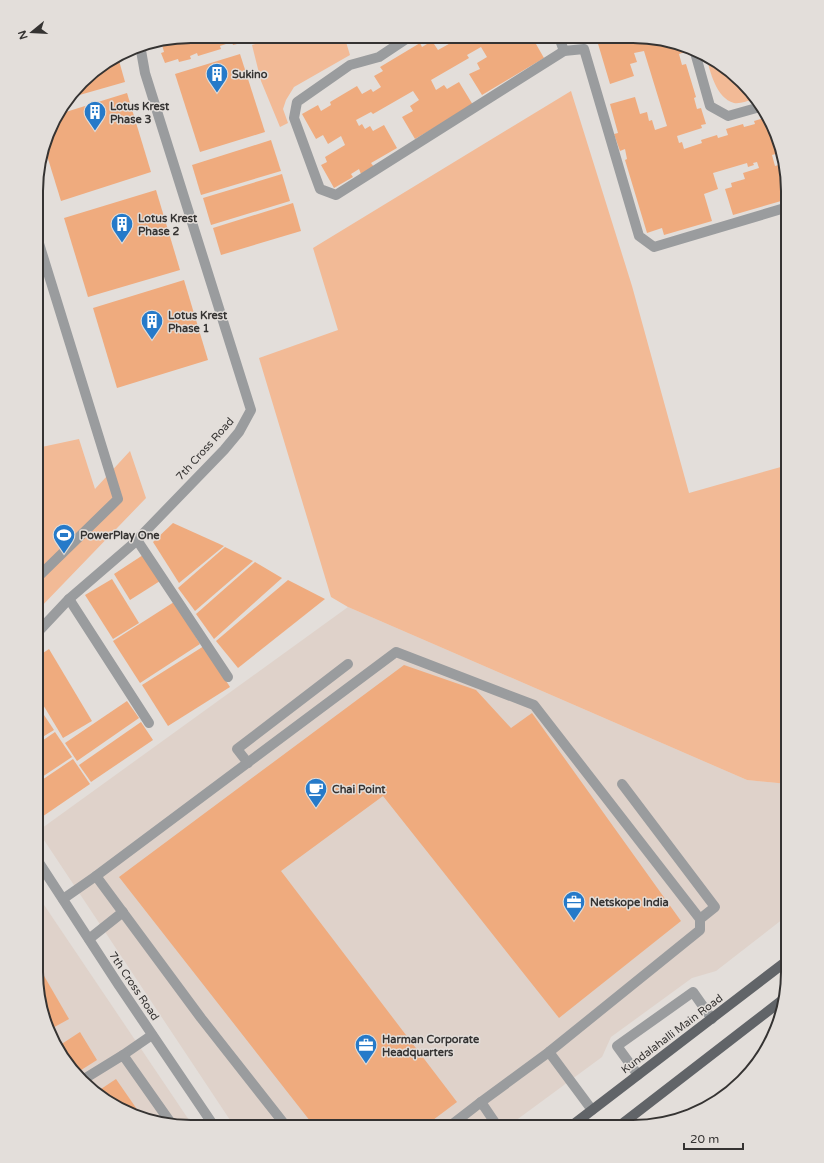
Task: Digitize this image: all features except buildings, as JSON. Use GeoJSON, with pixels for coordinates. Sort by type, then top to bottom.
{"type":"FeatureCollection","features":[{"type":"Feature","properties":{"kind":"main road","name":"Kundalahalli Main Road"},"geometry":{"type":"LineString","coordinates":[[579,1120],[781,965]]}},
{"type":"Feature","properties":{"kind":"main road"},"geometry":{"type":"LineString","coordinates":[[627,1120],[777,1004]]}},
{"type":"Feature","properties":{"kind":"street"},"geometry":{"type":"LineString","coordinates":[[400,43],[380,57],[350,65],[298,102],[294,118],[320,189],[336,195],[564,51],[584,49],[639,236],[654,247],[781,209]]}},
{"type":"Feature","properties":{"kind":"street"},"geometry":{"type":"LineString","coordinates":[[561,43],[564,51]]}},
{"type":"Feature","properties":{"kind":"street","name":"7th Cross Road"},"geometry":{"type":"LineString","coordinates":[[43,627],[69,599],[137,540],[224,450],[239,432],[251,410],[144,73],[141,52]]}},
{"type":"Feature","properties":{"kind":"street"},"geometry":{"type":"LineString","coordinates":[[696,57],[710,106],[728,116],[756,109]]}},
{"type":"Feature","properties":{"kind":"street"},"geometry":{"type":"LineString","coordinates":[[43,256],[118,499],[43,572]]}},
{"type":"Feature","properties":{"kind":"street"},"geometry":{"type":"LineString","coordinates":[[137,540],[228,677]]}},
{"type":"Feature","properties":{"kind":"street"},"geometry":{"type":"LineString","coordinates":[[69,599],[149,723]]}},
{"type":"Feature","properties":{"kind":"street"},"geometry":{"type":"LineString","coordinates":[[62,899],[96,876],[396,652],[534,705],[700,918],[700,930],[549,1052],[458,1120]]}},
{"type":"Feature","properties":{"kind":"street"},"geometry":{"type":"LineString","coordinates":[[248,763],[237,749],[348,664]]}},
{"type":"Feature","properties":{"kind":"street"},"geometry":{"type":"LineString","coordinates":[[622,784],[715,907],[700,918]]}},
{"type":"Feature","properties":{"kind":"street","name":"7th Cross Road"},"geometry":{"type":"LineString","coordinates":[[43,869],[210,1120]]}},
{"type":"Feature","properties":{"kind":"street"},"geometry":{"type":"LineString","coordinates":[[96,876],[201,1018],[281,1120]]}},
{"type":"Feature","properties":{"kind":"street"},"geometry":{"type":"LineString","coordinates":[[89,939],[123,912]]}},
{"type":"Feature","properties":{"kind":"street"},"geometry":{"type":"LineString","coordinates":[[638,1075],[617,1046],[693,992],[712,1018]]}},
{"type":"Feature","properties":{"kind":"street"},"geometry":{"type":"LineString","coordinates":[[87,1077],[152,1035]]}},
{"type":"Feature","properties":{"kind":"street"},"geometry":{"type":"LineString","coordinates":[[549,1052],[592,1110]]}},
{"type":"Feature","properties":{"kind":"street"},"geometry":{"type":"LineString","coordinates":[[123,1055],[168,1118]]}},
{"type":"Feature","properties":{"kind":"street"},"geometry":{"type":"LineString","coordinates":[[481,1102],[493,1120]]}},
{"type":"Feature","properties":{"kind":"shaded area"},"geometry":{"type":"Polygon","coordinates":[[[258,43],[346,43],[350,55],[294,87],[286,100],[283,109],[288,123],[280,127],[261,81],[252,45],[258,43]]]}},
{"type":"Feature","properties":{"kind":"shaded area"},"geometry":{"type":"Polygon","coordinates":[[[708,64],[738,86],[749,100],[741,103],[734,103],[728,100],[718,90],[708,64]]]}},
{"type":"Feature","properties":{"kind":"shaded area"},"geometry":{"type":"Polygon","coordinates":[[[571,91],[632,286],[689,493],[781,467],[781,783],[747,780],[348,607],[331,597],[259,358],[338,330],[313,248],[571,91]]]}},
{"type":"Feature","properties":{"kind":"shaded area","name":"PowerPlay One"},"geometry":{"type":"Polygon","coordinates":[[[79,439],[95,489],[130,451],[146,498],[43,605],[43,447],[79,439]]]}},
{"type":"Feature","properties":{"kind":"shaded area"},"geometry":{"type":"Polygon","coordinates":[[[348,607],[747,780],[781,783],[781,920],[716,971],[692,978],[611,1037],[602,1057],[516,1120],[230,1120],[43,839],[43,827],[348,607]]]}},
{"type":"Feature","properties":{"kind":"shaded area"},"geometry":{"type":"Polygon","coordinates":[[[43,903],[189,1120],[171,1119],[152,1115],[125,1105],[109,1095],[86,1077],[68,1054],[54,1029],[44,992],[43,903]]]}},
{"type":"Feature","properties":{"kind":"place","name":"Sukino"},"geometry":{"type":"Point","coordinates":[217,94]}},
{"type":"Feature","properties":{"kind":"place","name":"Lotus Krest Phase 3"},"geometry":{"type":"Point","coordinates":[95,132]}},
{"type":"Feature","properties":{"kind":"place","name":"Lotus Krest Phase 2"},"geometry":{"type":"Point","coordinates":[122,244]}},
{"type":"Feature","properties":{"kind":"place","name":"Lotus Krest Phase 1"},"geometry":{"type":"Point","coordinates":[152,340]}},
{"type":"Feature","properties":{"kind":"place","name":"PowerPlay One"},"geometry":{"type":"Point","coordinates":[64,554]}},
{"type":"Feature","properties":{"kind":"place","name":"Chai Point"},"geometry":{"type":"Point","coordinates":[316,808]}},
{"type":"Feature","properties":{"kind":"place","name":"Netskope India"},"geometry":{"type":"Point","coordinates":[574,922]}},
{"type":"Feature","properties":{"kind":"place","name":"Harman Corporate Headquarters"},"geometry":{"type":"Point","coordinates":[366,1064]}}]}
